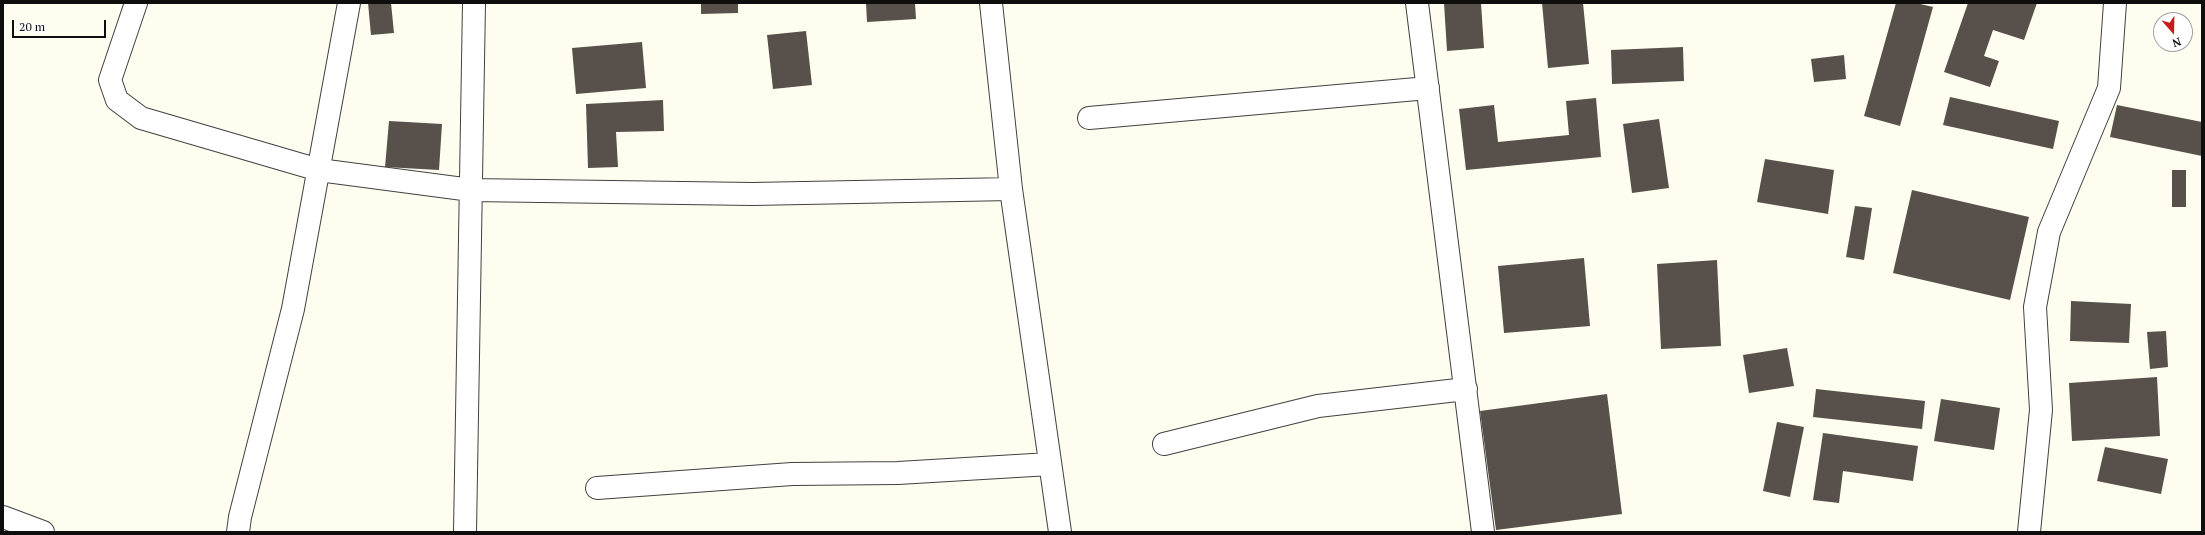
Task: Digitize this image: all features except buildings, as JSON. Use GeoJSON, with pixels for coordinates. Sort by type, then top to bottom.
{"type":"FeatureCollection","features":[{"type":"Feature","properties":{"kind":"street"},"geometry":{"type":"LineString","coordinates":[[136,3],[110,80],[117,100],[141,118],[319,170],[471,190],[752,194],[1011,189]]}},
{"type":"Feature","properties":{"kind":"street"},"geometry":{"type":"LineString","coordinates":[[238,532],[240,517],[293,309],[349,3]]}},
{"type":"Feature","properties":{"kind":"street"},"geometry":{"type":"LineString","coordinates":[[465,532],[474,3]]}},
{"type":"Feature","properties":{"kind":"street"},"geometry":{"type":"LineString","coordinates":[[991,3],[1011,189],[1060,532]]}},
{"type":"Feature","properties":{"kind":"street"},"geometry":{"type":"LineString","coordinates":[[1417,3],[1484,532]]}},
{"type":"Feature","properties":{"kind":"street"},"geometry":{"type":"LineString","coordinates":[[2029,532],[2040,410],[2035,307],[2049,232],[2109,88],[2115,3]]}},
{"type":"Feature","properties":{"kind":"street"},"geometry":{"type":"LineString","coordinates":[[1089,118],[1428,88]]}},
{"type":"Feature","properties":{"kind":"street"},"geometry":{"type":"LineString","coordinates":[[1164,444],[1318,406],[1466,389]]}},
{"type":"Feature","properties":{"kind":"street"},"geometry":{"type":"LineString","coordinates":[[597,488],[792,474],[898,474],[1050,464]]}},
{"type":"Feature","properties":{"kind":"street"},"geometry":{"type":"LineString","coordinates":[[3,518],[43,532]]}}]}
